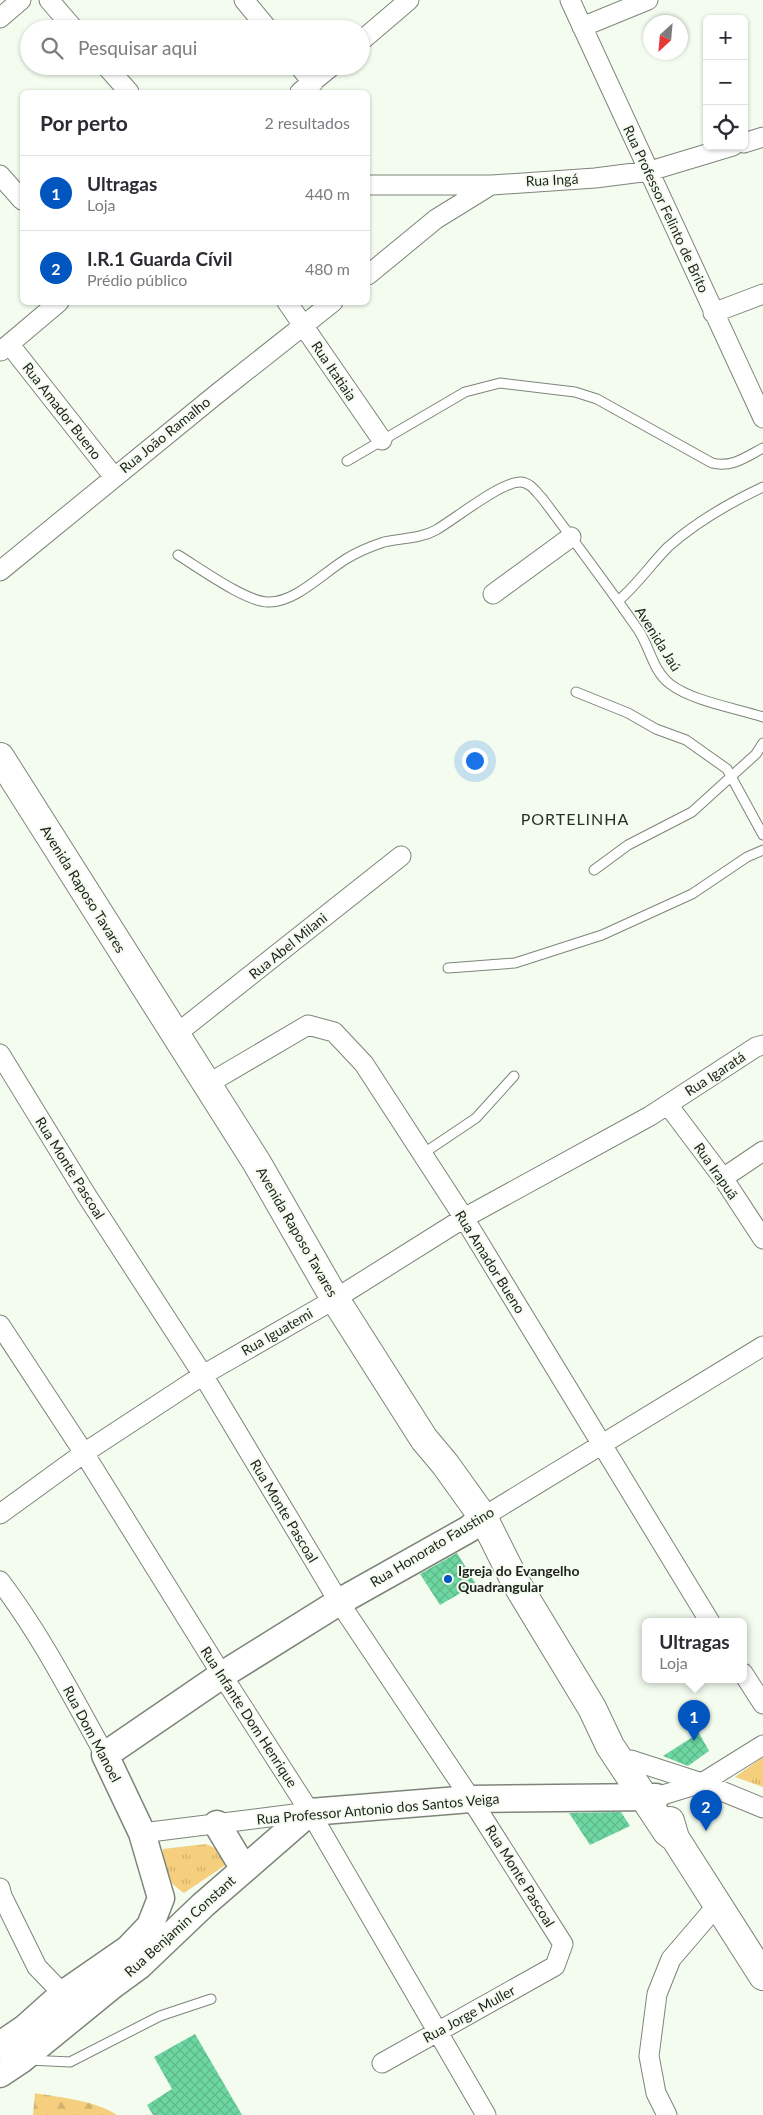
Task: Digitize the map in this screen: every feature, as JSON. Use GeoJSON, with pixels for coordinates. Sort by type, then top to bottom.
{"type":"FeatureCollection","features":[{"type":"Feature","properties":{"kind":"main road","name":"Avenida Raposo Tavares"},"geometry":{"type":"LineString","coordinates":[[0,757],[257,1163],[335,1299],[424,1439],[432,1468],[476,1523],[494,1569],[515,1580],[592,1708]]}},
{"type":"Feature","properties":{"kind":"main road"},"geometry":{"type":"LineString","coordinates":[[592,1708],[614,1732],[631,1760],[667,1832],[676,1838],[763,1976]]}},
{"type":"Feature","properties":{"kind":"main road"},"geometry":{"type":"LineString","coordinates":[[592,1708],[610,1746],[650,1797]]}},
{"type":"Feature","properties":{"kind":"street"},"geometry":{"type":"LineString","coordinates":[[0,18],[21,0]]}},
{"type":"Feature","properties":{"kind":"street"},"geometry":{"type":"LineString","coordinates":[[49,0],[66,20]]}},
{"type":"Feature","properties":{"kind":"street"},"geometry":{"type":"LineString","coordinates":[[244,0],[261,20]]}},
{"type":"Feature","properties":{"kind":"street"},"geometry":{"type":"LineString","coordinates":[[370,33],[409,0]]}},
{"type":"Feature","properties":{"kind":"street","name":"Rua Professor Felinto de Brito"},"geometry":{"type":"LineString","coordinates":[[570,0],[763,418]]}},
{"type":"Feature","properties":{"kind":"street"},"geometry":{"type":"LineString","coordinates":[[582,27],[648,0]]}},
{"type":"Feature","properties":{"kind":"street"},"geometry":{"type":"LineString","coordinates":[[114,75],[127,90]]}},
{"type":"Feature","properties":{"kind":"street"},"geometry":{"type":"LineString","coordinates":[[302,75],[306,88],[321,75]]}},
{"type":"Feature","properties":{"kind":"street"},"geometry":{"type":"LineString","coordinates":[[748,142],[763,137]]}},
{"type":"Feature","properties":{"kind":"street","name":"Rua Ingá"},"geometry":{"type":"LineString","coordinates":[[370,185],[492,185],[595,178],[650,171],[720,150]]}},
{"type":"Feature","properties":{"kind":"street"},"geometry":{"type":"LineString","coordinates":[[0,175],[20,198]]}},
{"type":"Feature","properties":{"kind":"street"},"geometry":{"type":"LineString","coordinates":[[370,272],[436,219],[492,185]]}},
{"type":"Feature","properties":{"kind":"street"},"geometry":{"type":"LineString","coordinates":[[713,313],[763,294]]}},
{"type":"Feature","properties":{"kind":"street"},"geometry":{"type":"LineString","coordinates":[[5,348],[55,305]]}},
{"type":"Feature","properties":{"kind":"street","name":"Rua Itatiaia"},"geometry":{"type":"LineString","coordinates":[[289,305],[382,440]]}},
{"type":"Feature","properties":{"kind":"street","name":"Rua João Ramalho"},"geometry":{"type":"LineString","coordinates":[[0,571],[329,305]]}},
{"type":"Feature","properties":{"kind":"street","name":"Rua Amador Bueno"},"geometry":{"type":"LineString","coordinates":[[5,348],[114,477]]}},
{"type":"Feature","properties":{"kind":"street"},"geometry":{"type":"LineString","coordinates":[[493,594],[571,537]]}},
{"type":"Feature","properties":{"kind":"street","name":"Rua Abel Milani"},"geometry":{"type":"LineString","coordinates":[[176,1035],[401,856]]}},
{"type":"Feature","properties":{"kind":"street","name":"Rua Amador Bueno"},"geometry":{"type":"LineString","coordinates":[[206,1085],[308,1025],[334,1032],[364,1064],[421,1155],[464,1218],[708,1618]]}},
{"type":"Feature","properties":{"kind":"street","name":"Rua Igaratá"},"geometry":{"type":"LineString","coordinates":[[668,1105],[756,1047],[763,1045]]}},
{"type":"Feature","properties":{"kind":"street","name":"Rua Monte Pascoal"},"geometry":{"type":"LineString","coordinates":[[0,1054],[87,1196],[203,1375],[339,1602],[471,1799],[563,1944],[555,1966]]}},
{"type":"Feature","properties":{"kind":"street","name":"Rua Irapuã"},"geometry":{"type":"LineString","coordinates":[[668,1105],[723,1178],[763,1239]]}},
{"type":"Feature","properties":{"kind":"street","name":"Rua Iguatemi"},"geometry":{"type":"LineString","coordinates":[[0,1514],[84,1453],[203,1375],[335,1299],[464,1218],[668,1105]]}},
{"type":"Feature","properties":{"kind":"street"},"geometry":{"type":"LineString","coordinates":[[723,1178],[763,1151]]}},
{"type":"Feature","properties":{"kind":"street","name":"Rua Infante Dom Henrique"},"geometry":{"type":"LineString","coordinates":[[0,1325],[84,1453],[310,1812],[486,2115]]}},
{"type":"Feature","properties":{"kind":"street","name":"Rua Honorato Faustino"},"geometry":{"type":"LineString","coordinates":[[105,1755],[222,1675],[339,1602],[476,1523],[601,1444],[763,1346]]}},
{"type":"Feature","properties":{"kind":"street","name":"Rua Dom Manoel"},"geometry":{"type":"LineString","coordinates":[[0,1582],[17,1603],[57,1668],[105,1755],[142,1833],[161,1898]]}},
{"type":"Feature","properties":{"kind":"street"},"geometry":{"type":"LineString","coordinates":[[747,1679],[763,1704]]}},
{"type":"Feature","properties":{"kind":"street","name":"Rua Professor Antonio dos Santos Veiga"},"geometry":{"type":"LineString","coordinates":[[142,1833],[310,1812],[471,1799],[650,1797],[702,1783],[763,1745]]}},
{"type":"Feature","properties":{"kind":"street"},"geometry":{"type":"LineString","coordinates":[[631,1760],[702,1783],[763,1808]]}},
{"type":"Feature","properties":{"kind":"street","name":"Rua Benjamin Constant"},"geometry":{"type":"LineString","coordinates":[[7,2060],[139,1966],[202,1905],[310,1812]]}},
{"type":"Feature","properties":{"kind":"street"},"geometry":{"type":"LineString","coordinates":[[217,1824],[244,1869]]}},
{"type":"Feature","properties":{"kind":"street"},"geometry":{"type":"LineString","coordinates":[[0,1888],[2,1896],[37,1967],[63,1994]]}},
{"type":"Feature","properties":{"kind":"street"},"geometry":{"type":"LineString","coordinates":[[161,1898],[175,1902],[202,1905]]}},
{"type":"Feature","properties":{"kind":"street","name":"Rua Benjamin Constant"},"geometry":{"type":"LineString","coordinates":[[7,2060],[25,2028],[63,1994],[128,1949],[150,1926],[161,1898]]}},
{"type":"Feature","properties":{"kind":"street"},"geometry":{"type":"LineString","coordinates":[[667,2115],[656,2093],[649,2056],[656,1994],[671,1959],[719,1904]]}},
{"type":"Feature","properties":{"kind":"street","name":"Rua Jorge Muller"},"geometry":{"type":"LineString","coordinates":[[382,2063],[555,1966]]}},
{"type":"Feature","properties":{"kind":"lane"},"geometry":{"type":"LineString","coordinates":[[347,461],[465,392],[500,383],[575,392],[597,399],[723,466],[734,464],[763,448]]}},
{"type":"Feature","properties":{"kind":"lane","name":"Avenida Jaú"},"geometry":{"type":"LineString","coordinates":[[178,555],[250,598],[266,603],[277,602],[289,599],[347,558],[384,542],[434,531],[502,488],[521,482],[529,484],[542,498],[618,601],[641,634],[654,664],[668,682],[687,695],[763,717]]}},
{"type":"Feature","properties":{"kind":"lane"},"geometry":{"type":"LineString","coordinates":[[618,601],[668,547],[701,521],[736,500],[763,488]]}},
{"type":"Feature","properties":{"kind":"lane"},"geometry":{"type":"LineString","coordinates":[[576,692],[628,714],[656,729],[686,740],[726,769],[763,834]]}},
{"type":"Feature","properties":{"kind":"lane"},"geometry":{"type":"LineString","coordinates":[[594,870],[628,845],[692,812],[756,754],[763,743]]}},
{"type":"Feature","properties":{"kind":"lane"},"geometry":{"type":"LineString","coordinates":[[448,968],[516,963],[602,934],[692,894],[747,857],[763,850]]}},
{"type":"Feature","properties":{"kind":"lane"},"geometry":{"type":"LineString","coordinates":[[421,1155],[476,1118],[514,1076]]}},
{"type":"Feature","properties":{"kind":"lane"},"geometry":{"type":"LineString","coordinates":[[7,2060],[70,2062],[160,2016],[211,1999]]}},
{"type":"Feature","properties":{"kind":"green space"},"geometry":{"type":"Polygon","coordinates":[[[763,1757],[763,1787],[735,1777],[763,1757]]]}},
{"type":"Feature","properties":{"kind":"green space"},"geometry":{"type":"Polygon","coordinates":[[[206,1844],[219,1850],[230,1862],[184,1893],[173,1884],[166,1874],[163,1863],[163,1849],[206,1844]]]}},
{"type":"Feature","properties":{"kind":"green space"},"geometry":{"type":"Polygon","coordinates":[[[35,2093],[88,2103],[117,2115],[33,2115],[35,2093]]]}},
{"type":"Feature","properties":{"kind":"building","name":"Igreja do Evangelho Quadrangular"},"geometry":{"type":"Polygon","coordinates":[[[457,1553],[476,1584],[440,1605],[420,1574],[457,1553]]]}},
{"type":"Feature","properties":{"kind":"building"},"geometry":{"type":"Polygon","coordinates":[[[699,1733],[709,1751],[688,1766],[663,1756],[699,1733]]]}},
{"type":"Feature","properties":{"kind":"building"},"geometry":{"type":"Polygon","coordinates":[[[621,1812],[630,1826],[590,1845],[569,1813],[621,1812]]]}},
{"type":"Feature","properties":{"kind":"building"},"geometry":{"type":"Polygon","coordinates":[[[195,2034],[242,2115],[153,2115],[147,2105],[172,2089],[154,2057],[195,2034]]]}},
{"type":"Feature","properties":{"kind":"place","name":"Igreja do Evangelho Quadrangular"},"geometry":{"type":"Point","coordinates":[448,1579]}},
{"type":"Feature","properties":{"kind":"place","name":"Ultragas"},"geometry":{"type":"Point","coordinates":[694,1741]}},
{"type":"Feature","properties":{"kind":"place","name":"I.R.1 Guarda Cívil"},"geometry":{"type":"Point","coordinates":[706,1831]}},
{"type":"Feature","properties":{"kind":"district","name":"PORTELINHA"},"geometry":{"type":"Point","coordinates":[575,819]}}]}
